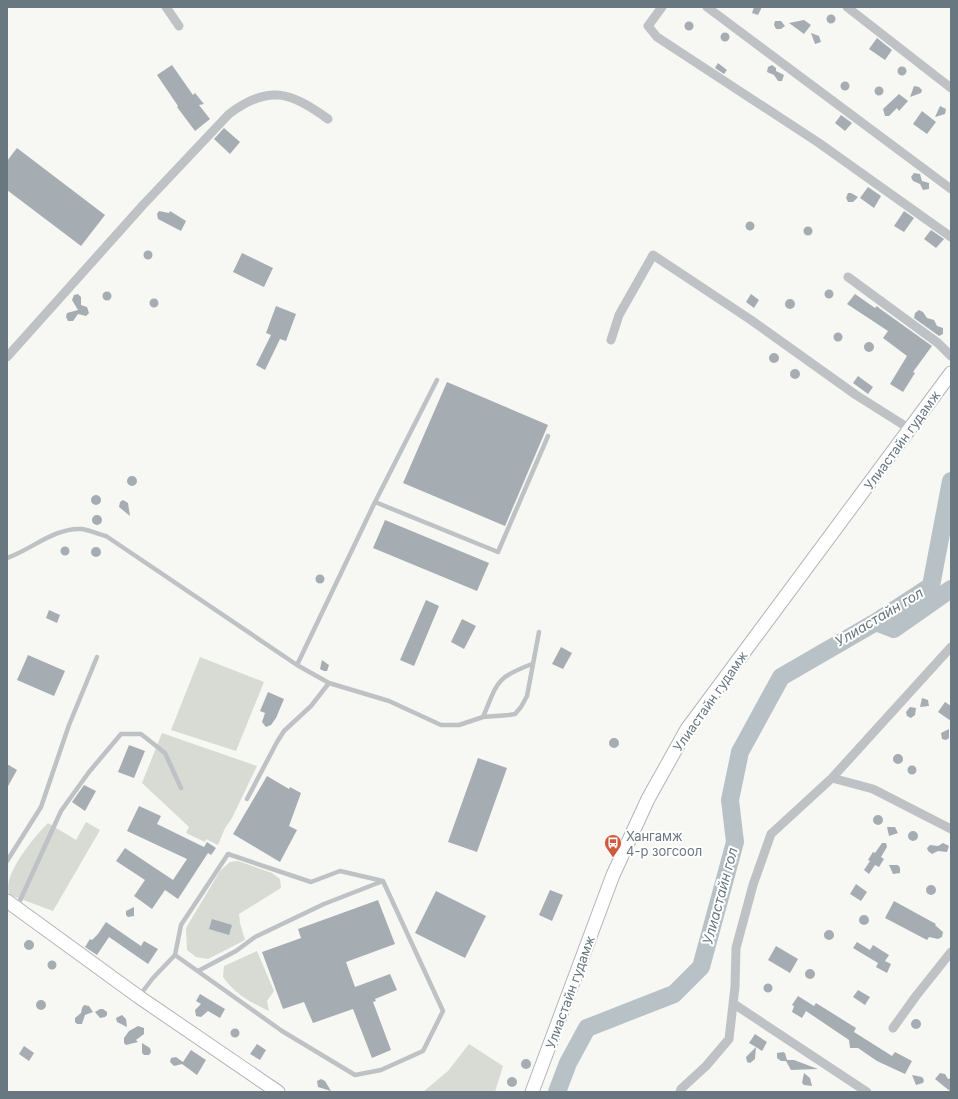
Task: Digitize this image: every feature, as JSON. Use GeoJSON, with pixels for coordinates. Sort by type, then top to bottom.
{"type":"FeatureCollection","features":[{"type":"Feature","properties":{"kind":"main road","name":"Улиастайн гудамж"},"geometry":{"type":"LineString","coordinates":[[532,1092],[613,874],[667,763],[687,729],[951,373]]}},
{"type":"Feature","properties":{"kind":"main road"},"geometry":{"type":"LineString","coordinates":[[12,904],[139,997],[278,1092]]}},
{"type":"Feature","properties":{"kind":"street"},"geometry":{"type":"LineString","coordinates":[[166,7],[179,26]]}},
{"type":"Feature","properties":{"kind":"street"},"geometry":{"type":"LineString","coordinates":[[662,7],[648,26],[657,37],[819,143],[951,237]]}},
{"type":"Feature","properties":{"kind":"street"},"geometry":{"type":"LineString","coordinates":[[707,7],[951,189]]}},
{"type":"Feature","properties":{"kind":"street"},"geometry":{"type":"LineString","coordinates":[[847,7],[951,88]]}},
{"type":"Feature","properties":{"kind":"street"},"geometry":{"type":"LineString","coordinates":[[7,357],[229,114],[242,105],[262,96],[280,95],[304,102],[328,119]]}},
{"type":"Feature","properties":{"kind":"street"},"geometry":{"type":"LineString","coordinates":[[611,340],[619,315],[653,255],[751,320],[856,395],[910,429]]}},
{"type":"Feature","properties":{"kind":"street"},"geometry":{"type":"LineString","coordinates":[[848,277],[932,339],[951,356]]}},
{"type":"Feature","properties":{"kind":"street"},"geometry":{"type":"LineString","coordinates":[[680,1092],[681,1089],[706,1066],[729,1039],[734,1004],[736,948],[753,884],[771,834],[832,778],[951,647]]}},
{"type":"Feature","properties":{"kind":"street"},"geometry":{"type":"LineString","coordinates":[[832,778],[873,789],[951,829]]}},
{"type":"Feature","properties":{"kind":"street"},"geometry":{"type":"LineString","coordinates":[[893,1028],[951,952]]}},
{"type":"Feature","properties":{"kind":"street"},"geometry":{"type":"LineString","coordinates":[[734,1004],[867,1092]]}},
{"type":"Feature","properties":{"kind":"lane"},"geometry":{"type":"LineString","coordinates":[[297,665],[375,502],[437,380]]}},
{"type":"Feature","properties":{"kind":"lane"},"geometry":{"type":"LineString","coordinates":[[375,502],[498,552],[548,436]]}},
{"type":"Feature","properties":{"kind":"lane"},"geometry":{"type":"LineString","coordinates":[[7,558],[17,555],[62,532],[82,529],[106,536],[297,665],[329,683],[389,701],[441,725],[459,725],[483,717],[514,714],[521,707],[527,696],[539,632]]}},
{"type":"Feature","properties":{"kind":"lane"},"geometry":{"type":"LineString","coordinates":[[7,861],[41,806],[69,725],[97,657]]}},
{"type":"Feature","properties":{"kind":"lane"},"geometry":{"type":"LineString","coordinates":[[483,717],[498,682],[504,676],[532,664]]}},
{"type":"Feature","properties":{"kind":"lane"},"geometry":{"type":"LineString","coordinates":[[247,798],[284,731],[311,706],[329,683]]}},
{"type":"Feature","properties":{"kind":"lane"},"geometry":{"type":"LineString","coordinates":[[12,904],[61,811],[121,734],[141,734],[165,753],[180,788]]}},
{"type":"Feature","properties":{"kind":"lane"},"geometry":{"type":"LineString","coordinates":[[139,997],[153,978],[175,955],[181,925],[228,854],[311,882],[340,871],[384,881]]}},
{"type":"Feature","properties":{"kind":"lane"},"geometry":{"type":"LineString","coordinates":[[175,955],[282,1031],[355,1075],[381,1070],[423,1051],[443,1011],[384,881]]}},
{"type":"Feature","properties":{"kind":"lane"},"geometry":{"type":"LineString","coordinates":[[198,971],[236,951],[255,937],[324,904],[384,881]]}},
{"type":"Feature","properties":{"kind":"shaded area"},"geometry":{"type":"Polygon","coordinates":[[[200,657],[264,682],[236,751],[171,730],[200,657]]]}},
{"type":"Feature","properties":{"kind":"shaded area"},"geometry":{"type":"Polygon","coordinates":[[[162,733],[257,766],[232,818],[225,828],[218,845],[206,839],[205,842],[186,833],[189,827],[142,783],[162,733]]]}},
{"type":"Feature","properties":{"kind":"shaded area"},"geometry":{"type":"Polygon","coordinates":[[[86,822],[100,830],[53,911],[10,895],[8,887],[14,868],[20,857],[35,837],[48,823],[76,840],[86,822]]]}},
{"type":"Feature","properties":{"kind":"shaded area"},"geometry":{"type":"Polygon","coordinates":[[[238,861],[272,873],[280,879],[281,888],[239,914],[245,940],[208,959],[196,957],[187,950],[186,928],[220,871],[230,862],[238,861]]]}},
{"type":"Feature","properties":{"kind":"shaded area"},"geometry":{"type":"Polygon","coordinates":[[[257,951],[274,991],[267,1001],[269,1011],[243,997],[223,977],[224,966],[257,951]]]}},
{"type":"Feature","properties":{"kind":"shaded area"},"geometry":{"type":"Polygon","coordinates":[[[469,1044],[503,1066],[495,1092],[423,1092],[448,1071],[469,1044]]]}},
{"type":"Feature","properties":{"kind":"building"},"geometry":{"type":"Polygon","coordinates":[[[754,7],[762,7],[758,15],[752,13],[754,7]]]}},
{"type":"Feature","properties":{"kind":"building"},"geometry":{"type":"Polygon","coordinates":[[[831,14],[836,19],[831,24],[826,19],[831,14]]]}},
{"type":"Feature","properties":{"kind":"building"},"geometry":{"type":"Polygon","coordinates":[[[804,20],[811,25],[804,34],[789,23],[804,20]]]}},
{"type":"Feature","properties":{"kind":"building"},"geometry":{"type":"Polygon","coordinates":[[[689,21],[694,26],[689,31],[684,26],[689,21]]]}},
{"type":"Feature","properties":{"kind":"building"},"geometry":{"type":"Polygon","coordinates":[[[775,21],[781,21],[785,26],[781,29],[776,29],[774,25],[775,21]]]}},
{"type":"Feature","properties":{"kind":"building"},"geometry":{"type":"Polygon","coordinates":[[[725,32],[730,37],[725,42],[720,37],[725,32]]]}},
{"type":"Feature","properties":{"kind":"building"},"geometry":{"type":"Polygon","coordinates":[[[811,33],[819,36],[821,42],[815,44],[811,33]]]}},
{"type":"Feature","properties":{"kind":"building"},"geometry":{"type":"Polygon","coordinates":[[[877,38],[892,50],[885,60],[869,49],[877,38]]]}},
{"type":"Feature","properties":{"kind":"building"},"geometry":{"type":"Polygon","coordinates":[[[718,63],[727,70],[724,74],[715,68],[718,63]]]}},
{"type":"Feature","properties":{"kind":"building"},"geometry":{"type":"Polygon","coordinates":[[[172,65],[193,95],[195,93],[204,104],[199,105],[210,119],[195,131],[177,107],[178,106],[157,75],[172,65]]]}},
{"type":"Feature","properties":{"kind":"building"},"geometry":{"type":"Polygon","coordinates":[[[772,65],[776,68],[776,71],[784,75],[782,81],[778,81],[774,75],[767,72],[768,67],[772,65]]]}},
{"type":"Feature","properties":{"kind":"building"},"geometry":{"type":"Polygon","coordinates":[[[902,66],[907,71],[902,76],[897,71],[902,66]]]}},
{"type":"Feature","properties":{"kind":"building"},"geometry":{"type":"Polygon","coordinates":[[[845,81],[850,86],[845,91],[840,86],[845,81]]]}},
{"type":"Feature","properties":{"kind":"building"},"geometry":{"type":"Polygon","coordinates":[[[879,86],[884,91],[879,96],[874,91],[879,86]]]}},
{"type":"Feature","properties":{"kind":"building"},"geometry":{"type":"Polygon","coordinates":[[[914,86],[919,87],[922,90],[921,93],[910,97],[914,86]]]}},
{"type":"Feature","properties":{"kind":"building"},"geometry":{"type":"Polygon","coordinates":[[[899,94],[908,101],[899,111],[897,108],[889,116],[885,116],[883,109],[899,94]]]}},
{"type":"Feature","properties":{"kind":"building"},"geometry":{"type":"Polygon","coordinates":[[[940,106],[946,109],[945,114],[935,117],[940,106]]]}},
{"type":"Feature","properties":{"kind":"building"},"geometry":{"type":"Polygon","coordinates":[[[922,111],[936,122],[927,134],[913,124],[922,111]]]}},
{"type":"Feature","properties":{"kind":"building"},"geometry":{"type":"Polygon","coordinates":[[[841,115],[852,123],[845,131],[835,123],[841,115]]]}},
{"type":"Feature","properties":{"kind":"building"},"geometry":{"type":"Polygon","coordinates":[[[224,128],[240,142],[230,154],[214,139],[224,128]]]}},
{"type":"Feature","properties":{"kind":"building"},"geometry":{"type":"Polygon","coordinates":[[[17,148],[105,215],[81,246],[7,190],[7,161],[17,148]]]}},
{"type":"Feature","properties":{"kind":"building"},"geometry":{"type":"Polygon","coordinates":[[[914,173],[920,174],[922,181],[929,183],[929,189],[923,190],[920,184],[913,181],[911,177],[914,173]]]}},
{"type":"Feature","properties":{"kind":"building"},"geometry":{"type":"Polygon","coordinates":[[[868,187],[881,196],[874,208],[860,198],[868,187]]]}},
{"type":"Feature","properties":{"kind":"building"},"geometry":{"type":"Polygon","coordinates":[[[848,193],[858,197],[853,202],[848,202],[846,198],[848,193]]]}},
{"type":"Feature","properties":{"kind":"building"},"geometry":{"type":"Polygon","coordinates":[[[159,211],[169,213],[170,211],[186,221],[181,231],[158,219],[157,214],[159,211]]]}},
{"type":"Feature","properties":{"kind":"building"},"geometry":{"type":"Polygon","coordinates":[[[904,211],[914,218],[904,232],[894,226],[904,211]]]}},
{"type":"Feature","properties":{"kind":"building"},"geometry":{"type":"Polygon","coordinates":[[[750,221],[755,226],[750,231],[745,226],[750,221]]]}},
{"type":"Feature","properties":{"kind":"building"},"geometry":{"type":"Polygon","coordinates":[[[808,226],[813,231],[808,236],[803,231],[808,226]]]}},
{"type":"Feature","properties":{"kind":"building"},"geometry":{"type":"Polygon","coordinates":[[[931,230],[944,239],[936,248],[924,239],[931,230]]]}},
{"type":"Feature","properties":{"kind":"building"},"geometry":{"type":"Polygon","coordinates":[[[148,250],[153,255],[148,260],[143,255],[148,250]]]}},
{"type":"Feature","properties":{"kind":"building"},"geometry":{"type":"Polygon","coordinates":[[[242,253],[273,268],[264,287],[233,272],[242,253]]]}},
{"type":"Feature","properties":{"kind":"building"},"geometry":{"type":"Polygon","coordinates":[[[829,289],[834,294],[829,299],[824,294],[829,289]]]}},
{"type":"Feature","properties":{"kind":"building"},"geometry":{"type":"Polygon","coordinates":[[[107,291],[112,296],[107,301],[102,296],[107,291]]]}},
{"type":"Feature","properties":{"kind":"building"},"geometry":{"type":"Polygon","coordinates":[[[78,294],[81,297],[81,305],[87,307],[89,313],[86,316],[78,314],[73,321],[68,321],[66,317],[67,313],[78,310],[72,300],[74,295],[78,294]]]}},
{"type":"Feature","properties":{"kind":"building"},"geometry":{"type":"Polygon","coordinates":[[[751,294],[759,300],[754,308],[746,302],[751,294]]]}},
{"type":"Feature","properties":{"kind":"building"},"geometry":{"type":"Polygon","coordinates":[[[855,294],[875,308],[877,306],[932,346],[913,372],[915,373],[903,392],[890,384],[907,356],[883,338],[888,331],[847,304],[855,294]]]}},
{"type":"Feature","properties":{"kind":"building"},"geometry":{"type":"Polygon","coordinates":[[[154,298],[159,303],[154,308],[149,303],[154,298]]]}},
{"type":"Feature","properties":{"kind":"building"},"geometry":{"type":"Polygon","coordinates":[[[790,299],[795,304],[790,309],[785,304],[790,299]]]}},
{"type":"Feature","properties":{"kind":"building"},"geometry":{"type":"Polygon","coordinates":[[[276,306],[296,314],[286,341],[280,339],[265,370],[256,365],[271,335],[266,333],[276,306]]]}},
{"type":"Feature","properties":{"kind":"building"},"geometry":{"type":"Polygon","coordinates":[[[919,310],[923,312],[927,318],[934,320],[937,326],[943,328],[943,334],[939,336],[914,318],[915,313],[919,310]]]}},
{"type":"Feature","properties":{"kind":"building"},"geometry":{"type":"Polygon","coordinates":[[[838,332],[843,337],[838,342],[833,337],[838,332]]]}},
{"type":"Feature","properties":{"kind":"building"},"geometry":{"type":"Polygon","coordinates":[[[869,342],[874,347],[869,352],[864,347],[869,342]]]}},
{"type":"Feature","properties":{"kind":"building"},"geometry":{"type":"Polygon","coordinates":[[[774,353],[779,358],[774,363],[769,358],[774,353]]]}},
{"type":"Feature","properties":{"kind":"building"},"geometry":{"type":"Polygon","coordinates":[[[795,369],[800,374],[795,379],[790,374],[795,369]]]}},
{"type":"Feature","properties":{"kind":"building"},"geometry":{"type":"Polygon","coordinates":[[[858,376],[873,387],[868,394],[853,383],[858,376]]]}},
{"type":"Feature","properties":{"kind":"building"},"geometry":{"type":"Polygon","coordinates":[[[447,382],[548,425],[505,526],[403,483],[447,382]]]}},
{"type":"Feature","properties":{"kind":"building"},"geometry":{"type":"Polygon","coordinates":[[[132,476],[137,481],[132,486],[127,481],[132,476]]]}},
{"type":"Feature","properties":{"kind":"building"},"geometry":{"type":"Polygon","coordinates":[[[96,495],[101,500],[96,505],[91,500],[96,495]]]}},
{"type":"Feature","properties":{"kind":"building"},"geometry":{"type":"Polygon","coordinates":[[[123,500],[128,503],[130,516],[119,507],[120,502],[123,500]]]}},
{"type":"Feature","properties":{"kind":"building"},"geometry":{"type":"Polygon","coordinates":[[[97,515],[102,520],[97,525],[92,520],[97,515]]]}},
{"type":"Feature","properties":{"kind":"building"},"geometry":{"type":"Polygon","coordinates":[[[385,520],[489,563],[477,591],[373,548],[385,520]]]}},
{"type":"Feature","properties":{"kind":"building"},"geometry":{"type":"Polygon","coordinates":[[[65,546],[70,551],[65,556],[60,551],[65,546]]]}},
{"type":"Feature","properties":{"kind":"building"},"geometry":{"type":"Polygon","coordinates":[[[96,547],[101,552],[96,557],[91,552],[96,547]]]}},
{"type":"Feature","properties":{"kind":"building"},"geometry":{"type":"Polygon","coordinates":[[[320,574],[325,579],[320,584],[315,579],[320,574]]]}},
{"type":"Feature","properties":{"kind":"building"},"geometry":{"type":"Polygon","coordinates":[[[426,600],[439,606],[414,666],[400,660],[426,600]]]}},
{"type":"Feature","properties":{"kind":"building"},"geometry":{"type":"Polygon","coordinates":[[[49,610],[60,615],[57,623],[46,618],[49,610]]]}},
{"type":"Feature","properties":{"kind":"building"},"geometry":{"type":"Polygon","coordinates":[[[462,619],[476,626],[464,649],[451,642],[462,619]]]}},
{"type":"Feature","properties":{"kind":"building"},"geometry":{"type":"Polygon","coordinates":[[[561,647],[572,653],[563,669],[552,664],[561,647]]]}},
{"type":"Feature","properties":{"kind":"building"},"geometry":{"type":"Polygon","coordinates":[[[28,655],[65,671],[54,696],[17,680],[28,655]]]}},
{"type":"Feature","properties":{"kind":"building"},"geometry":{"type":"Polygon","coordinates":[[[322,660],[329,665],[327,671],[320,669],[322,660]]]}},
{"type":"Feature","properties":{"kind":"building"},"geometry":{"type":"Polygon","coordinates":[[[268,692],[284,699],[276,718],[271,725],[266,727],[262,722],[265,713],[260,711],[268,692]]]}},
{"type":"Feature","properties":{"kind":"building"},"geometry":{"type":"Polygon","coordinates":[[[922,698],[928,700],[929,706],[920,707],[922,698]]]}},
{"type":"Feature","properties":{"kind":"building"},"geometry":{"type":"Polygon","coordinates":[[[945,702],[951,706],[951,721],[938,712],[945,702]]]}},
{"type":"Feature","properties":{"kind":"building"},"geometry":{"type":"Polygon","coordinates":[[[910,707],[916,708],[915,715],[911,718],[907,716],[906,712],[910,707]]]}},
{"type":"Feature","properties":{"kind":"building"},"geometry":{"type":"Polygon","coordinates":[[[949,729],[949,738],[946,740],[942,739],[941,733],[949,729]]]}},
{"type":"Feature","properties":{"kind":"building"},"geometry":{"type":"Polygon","coordinates":[[[614,738],[619,743],[614,748],[609,743],[614,738]]]}},
{"type":"Feature","properties":{"kind":"building"},"geometry":{"type":"Polygon","coordinates":[[[129,745],[145,751],[134,778],[118,772],[129,745]]]}},
{"type":"Feature","properties":{"kind":"building"},"geometry":{"type":"Polygon","coordinates":[[[896,754],[900,754],[902,755],[902,763],[896,764],[893,761],[893,757],[896,754]]]}},
{"type":"Feature","properties":{"kind":"building"},"geometry":{"type":"Polygon","coordinates":[[[478,758],[507,768],[477,852],[448,842],[478,758]]]}},
{"type":"Feature","properties":{"kind":"building"},"geometry":{"type":"Polygon","coordinates":[[[7,764],[17,770],[7,788],[7,764]]]}},
{"type":"Feature","properties":{"kind":"building"},"geometry":{"type":"Polygon","coordinates":[[[910,766],[914,766],[916,770],[914,774],[910,774],[908,772],[908,768],[910,766]]]}},
{"type":"Feature","properties":{"kind":"building"},"geometry":{"type":"Polygon","coordinates":[[[267,776],[289,789],[290,787],[301,793],[289,826],[297,830],[280,862],[233,834],[267,776]]]}},
{"type":"Feature","properties":{"kind":"building"},"geometry":{"type":"Polygon","coordinates":[[[84,785],[96,791],[85,811],[72,802],[84,785]]]}},
{"type":"Feature","properties":{"kind":"building"},"geometry":{"type":"Polygon","coordinates":[[[139,806],[161,816],[157,824],[204,847],[207,842],[216,848],[211,855],[208,853],[178,899],[165,890],[152,909],[134,896],[145,880],[116,861],[125,848],[173,880],[187,859],[127,831],[139,806]]]}},
{"type":"Feature","properties":{"kind":"building"},"geometry":{"type":"Polygon","coordinates":[[[876,815],[880,815],[882,816],[882,824],[876,825],[873,822],[873,818],[876,815]]]}},
{"type":"Feature","properties":{"kind":"building"},"geometry":{"type":"Polygon","coordinates":[[[887,827],[895,827],[898,833],[889,836],[887,827]]]}},
{"type":"Feature","properties":{"kind":"building"},"geometry":{"type":"Polygon","coordinates":[[[911,831],[915,831],[917,832],[917,840],[911,841],[908,838],[908,834],[911,831]]]}},
{"type":"Feature","properties":{"kind":"building"},"geometry":{"type":"Polygon","coordinates":[[[882,843],[886,843],[887,847],[881,857],[884,859],[879,867],[875,865],[869,874],[864,870],[870,861],[868,860],[873,852],[875,853],[882,843]]]}},
{"type":"Feature","properties":{"kind":"building"},"geometry":{"type":"Polygon","coordinates":[[[943,843],[949,846],[947,852],[938,851],[932,854],[928,851],[927,848],[930,845],[938,846],[943,843]]]}},
{"type":"Feature","properties":{"kind":"building"},"geometry":{"type":"Polygon","coordinates":[[[889,865],[898,865],[900,868],[900,873],[893,874],[889,865]]]}},
{"type":"Feature","properties":{"kind":"building"},"geometry":{"type":"Polygon","coordinates":[[[856,884],[867,892],[861,901],[850,894],[856,884]]]}},
{"type":"Feature","properties":{"kind":"building"},"geometry":{"type":"Polygon","coordinates":[[[929,885],[933,885],[935,886],[935,894],[929,895],[926,892],[926,888],[929,885]]]}},
{"type":"Feature","properties":{"kind":"building"},"geometry":{"type":"Polygon","coordinates":[[[550,890],[563,895],[552,921],[539,915],[550,890]]]}},
{"type":"Feature","properties":{"kind":"building"},"geometry":{"type":"Polygon","coordinates":[[[436,891],[486,916],[465,958],[415,933],[436,891]]]}},
{"type":"Feature","properties":{"kind":"building"},"geometry":{"type":"Polygon","coordinates":[[[378,900],[395,944],[346,962],[355,987],[390,974],[397,990],[375,999],[376,1001],[373,1002],[391,1050],[372,1058],[353,1009],[313,1023],[304,1002],[283,1009],[262,952],[301,938],[298,929],[378,900]]]}},
{"type":"Feature","properties":{"kind":"building"},"geometry":{"type":"Polygon","coordinates":[[[894,901],[936,924],[935,925],[943,932],[942,937],[938,939],[929,937],[927,940],[885,918],[894,901]]]}},
{"type":"Feature","properties":{"kind":"building"},"geometry":{"type":"Polygon","coordinates":[[[134,907],[134,916],[128,917],[126,915],[126,911],[134,907]]]}},
{"type":"Feature","properties":{"kind":"building"},"geometry":{"type":"Polygon","coordinates":[[[862,915],[866,915],[868,916],[868,924],[862,925],[859,922],[859,918],[862,915]]]}},
{"type":"Feature","properties":{"kind":"building"},"geometry":{"type":"Polygon","coordinates":[[[212,919],[232,925],[229,935],[209,929],[212,919]]]}},
{"type":"Feature","properties":{"kind":"building"},"geometry":{"type":"Polygon","coordinates":[[[106,922],[141,946],[144,941],[158,949],[148,964],[109,937],[97,955],[85,947],[90,939],[92,940],[98,934],[106,922]]]}},
{"type":"Feature","properties":{"kind":"building"},"geometry":{"type":"Polygon","coordinates":[[[827,930],[831,930],[833,931],[833,939],[827,940],[824,937],[824,933],[827,930]]]}},
{"type":"Feature","properties":{"kind":"building"},"geometry":{"type":"Polygon","coordinates":[[[29,940],[34,945],[29,950],[24,945],[29,940]]]}},
{"type":"Feature","properties":{"kind":"building"},"geometry":{"type":"Polygon","coordinates":[[[857,942],[870,950],[873,945],[889,955],[885,961],[891,964],[887,973],[876,967],[878,963],[853,948],[857,942]]]}},
{"type":"Feature","properties":{"kind":"building"},"geometry":{"type":"Polygon","coordinates":[[[776,946],[798,959],[790,973],[768,960],[776,946]]]}},
{"type":"Feature","properties":{"kind":"building"},"geometry":{"type":"Polygon","coordinates":[[[52,960],[57,965],[52,970],[47,965],[52,960]]]}},
{"type":"Feature","properties":{"kind":"building"},"geometry":{"type":"Polygon","coordinates":[[[808,969],[812,969],[814,970],[814,978],[808,979],[805,976],[805,972],[808,969]]]}},
{"type":"Feature","properties":{"kind":"building"},"geometry":{"type":"Polygon","coordinates":[[[768,983],[773,988],[768,993],[763,988],[768,983]]]}},
{"type":"Feature","properties":{"kind":"building"},"geometry":{"type":"Polygon","coordinates":[[[858,990],[870,997],[865,1005],[853,997],[858,990]]]}},
{"type":"Feature","properties":{"kind":"building"},"geometry":{"type":"Polygon","coordinates":[[[200,994],[225,1009],[220,1018],[208,1011],[201,1017],[196,1016],[195,1010],[201,1004],[196,1001],[200,994]]]}},
{"type":"Feature","properties":{"kind":"building"},"geometry":{"type":"Polygon","coordinates":[[[798,996],[814,1006],[816,1003],[856,1028],[854,1032],[892,1056],[895,1052],[912,1061],[905,1074],[877,1061],[858,1048],[850,1048],[849,1040],[806,1011],[802,1018],[792,1012],[794,1006],[792,1005],[798,996]]]}},
{"type":"Feature","properties":{"kind":"building"},"geometry":{"type":"Polygon","coordinates":[[[41,1000],[46,1005],[41,1010],[36,1005],[41,1000]]]}},
{"type":"Feature","properties":{"kind":"building"},"geometry":{"type":"Polygon","coordinates":[[[84,1005],[89,1006],[93,1012],[85,1015],[82,1024],[77,1024],[75,1022],[75,1018],[81,1013],[84,1005]]]}},
{"type":"Feature","properties":{"kind":"building"},"geometry":{"type":"Polygon","coordinates":[[[100,1009],[107,1012],[105,1017],[100,1018],[95,1012],[100,1009]]]}},
{"type":"Feature","properties":{"kind":"building"},"geometry":{"type":"Polygon","coordinates":[[[122,1015],[126,1019],[127,1027],[117,1022],[116,1018],[122,1015]]]}},
{"type":"Feature","properties":{"kind":"building"},"geometry":{"type":"Polygon","coordinates":[[[914,1019],[918,1019],[920,1020],[920,1028],[914,1029],[911,1026],[911,1022],[914,1019]]]}},
{"type":"Feature","properties":{"kind":"building"},"geometry":{"type":"Polygon","coordinates":[[[138,1026],[144,1028],[144,1034],[136,1040],[138,1042],[126,1045],[124,1043],[124,1038],[129,1031],[138,1026]]]}},
{"type":"Feature","properties":{"kind":"building"},"geometry":{"type":"Polygon","coordinates":[[[235,1028],[240,1033],[235,1038],[230,1033],[235,1028]]]}},
{"type":"Feature","properties":{"kind":"building"},"geometry":{"type":"Polygon","coordinates":[[[755,1034],[767,1042],[762,1051],[749,1043],[755,1034]]]}},
{"type":"Feature","properties":{"kind":"building"},"geometry":{"type":"Polygon","coordinates":[[[142,1043],[150,1048],[151,1052],[149,1055],[144,1055],[142,1053],[142,1043]]]}},
{"type":"Feature","properties":{"kind":"building"},"geometry":{"type":"Polygon","coordinates":[[[257,1044],[266,1050],[260,1060],[250,1054],[257,1044]]]}},
{"type":"Feature","properties":{"kind":"building"},"geometry":{"type":"Polygon","coordinates":[[[24,1046],[34,1053],[29,1061],[19,1054],[24,1046]]]}},
{"type":"Feature","properties":{"kind":"building"},"geometry":{"type":"Polygon","coordinates":[[[756,1047],[755,1059],[750,1063],[747,1062],[746,1057],[756,1047]]]}},
{"type":"Feature","properties":{"kind":"building"},"geometry":{"type":"Polygon","coordinates":[[[191,1050],[206,1060],[197,1075],[182,1064],[174,1066],[170,1062],[171,1058],[176,1057],[183,1062],[191,1050]]]}},
{"type":"Feature","properties":{"kind":"building"},"geometry":{"type":"Polygon","coordinates":[[[777,1053],[785,1053],[787,1060],[794,1060],[818,1069],[791,1070],[786,1061],[781,1061],[777,1058],[777,1053]]]}},
{"type":"Feature","properties":{"kind":"building"},"geometry":{"type":"Polygon","coordinates":[[[526,1059],[531,1064],[526,1069],[521,1064],[526,1059]]]}},
{"type":"Feature","properties":{"kind":"building"},"geometry":{"type":"Polygon","coordinates":[[[804,1073],[810,1078],[812,1086],[804,1085],[802,1083],[804,1073]]]}},
{"type":"Feature","properties":{"kind":"building"},"geometry":{"type":"Polygon","coordinates":[[[940,1073],[945,1074],[948,1079],[951,1078],[951,1092],[935,1079],[940,1073]]]}},
{"type":"Feature","properties":{"kind":"building"},"geometry":{"type":"Polygon","coordinates":[[[912,1075],[922,1077],[924,1080],[923,1083],[916,1085],[912,1075]]]}},
{"type":"Feature","properties":{"kind":"building"},"geometry":{"type":"Polygon","coordinates":[[[512,1077],[517,1082],[512,1087],[507,1082],[512,1077]]]}},
{"type":"Feature","properties":{"kind":"building"},"geometry":{"type":"Polygon","coordinates":[[[321,1079],[325,1081],[331,1091],[318,1087],[317,1081],[321,1079]]]}},
{"type":"Feature","properties":{"kind":"waterway","name":"Улиастайн гол"},"geometry":{"type":"LineString","coordinates":[[557,1092],[568,1063],[587,1028],[674,994],[701,967],[735,842],[730,800],[740,752],[781,677],[876,622],[931,586],[951,481]]}},
{"type":"Feature","properties":{"kind":"waterway"},"geometry":{"type":"LineString","coordinates":[[876,622],[894,629],[951,589]]}},
{"type":"Feature","properties":{"kind":"place","name":"Хангамж 4-р зогсоол"},"geometry":{"type":"Point","coordinates":[613,858]}}]}
